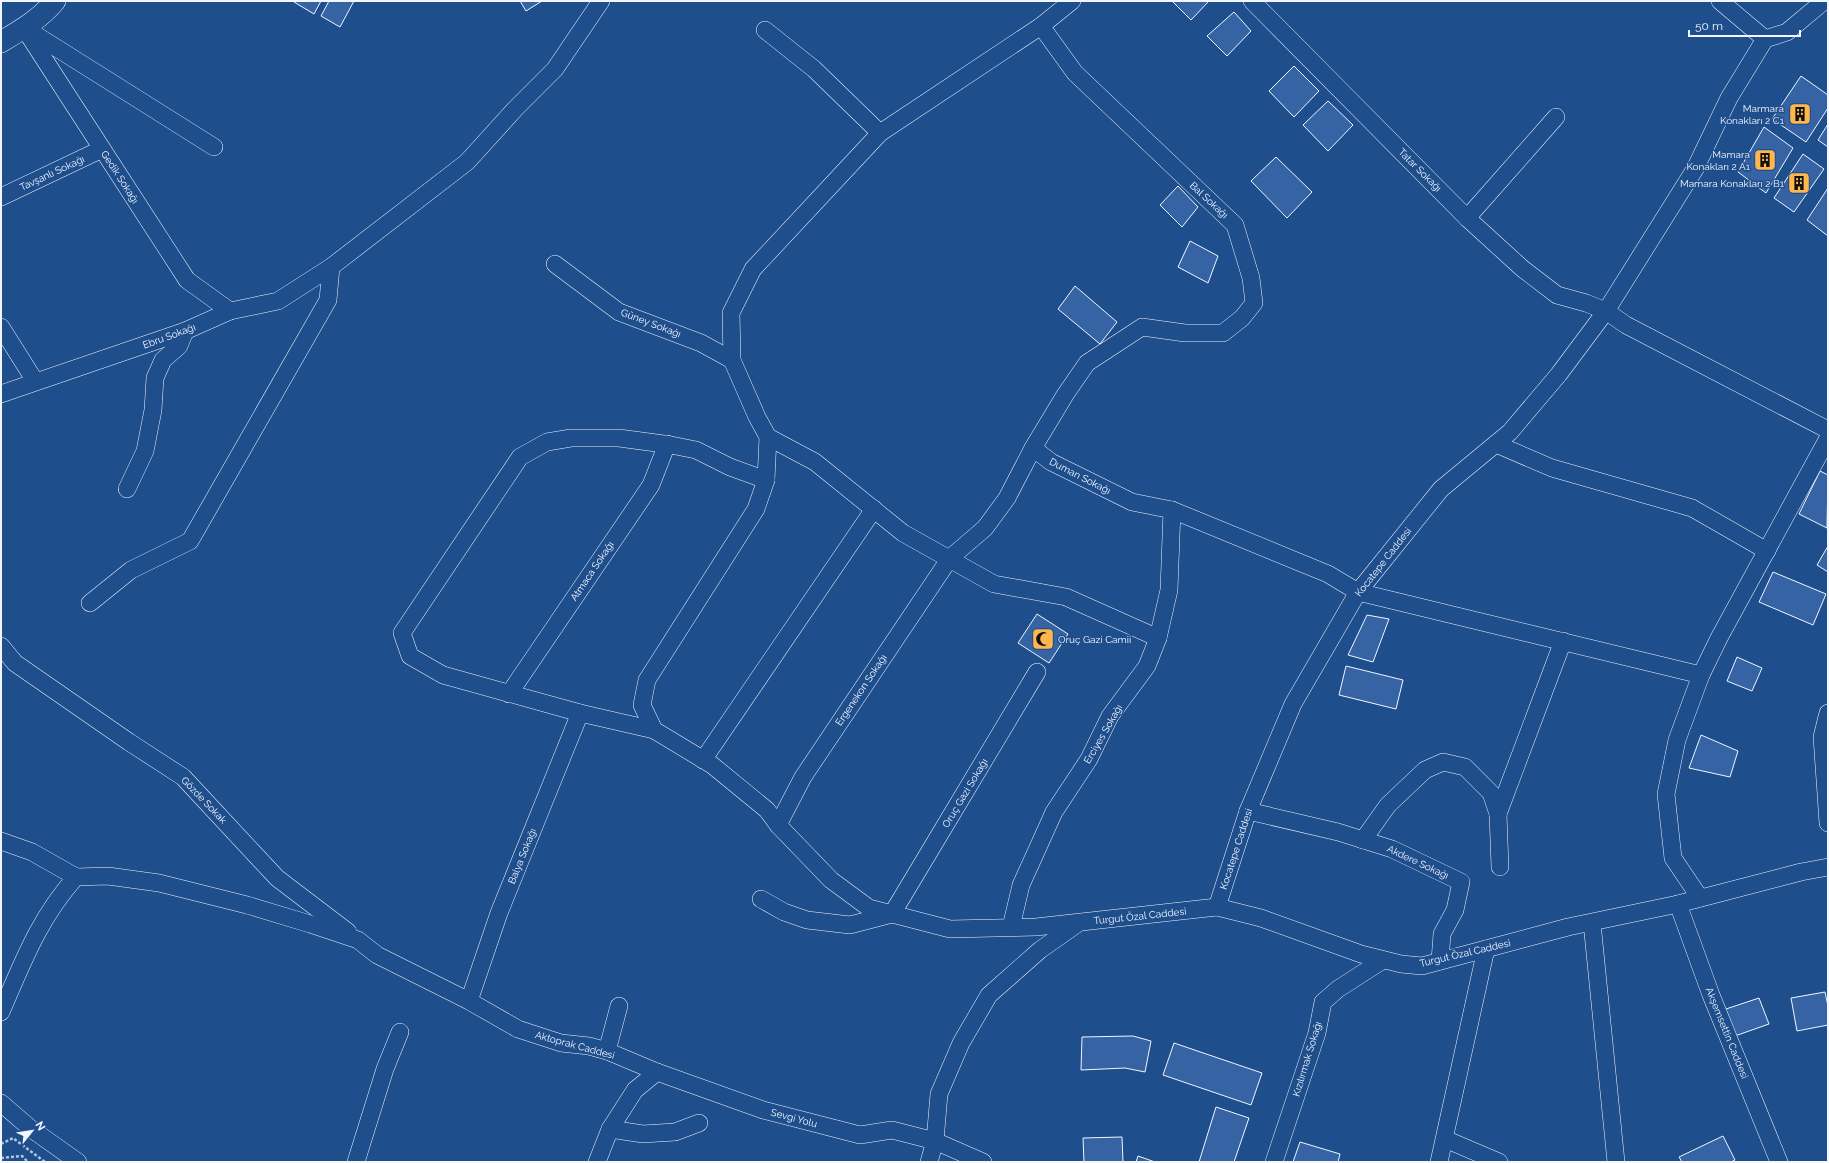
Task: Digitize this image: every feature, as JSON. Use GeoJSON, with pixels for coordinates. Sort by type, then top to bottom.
{"type":"FeatureCollection","features":[{"type":"Feature","properties":{"kind":"main road"},"geometry":{"type":"LineString","coordinates":[[1,42],[45,13],[55,1]]}},
{"type":"Feature","properties":{"kind":"street","name":"Ebru Sokağı"},"geometry":{"type":"LineString","coordinates":[[1,394],[8,393],[35,381],[185,331],[230,311],[278,301],[331,267],[467,162],[515,109],[555,69],[601,1]]}},
{"type":"Feature","properties":{"kind":"street"},"geometry":{"type":"LineString","coordinates":[[654,730],[642,705],[647,680],[756,509],[766,480],[768,437],[757,417],[732,360],[731,313],[752,269],[880,133],[1041,26],[1072,1]]}},
{"type":"Feature","properties":{"kind":"street","name":"Tatar Sokağı"},"geometry":{"type":"LineString","coordinates":[[1252,1],[1467,218],[1523,269],[1557,295],[1586,303],[1606,311],[1626,325],[1827,440]]}},
{"type":"Feature","properties":{"kind":"street"},"geometry":{"type":"LineString","coordinates":[[1720,1],[1765,39],[1787,32],[1824,1]]}},
{"type":"Feature","properties":{"kind":"street","name":"Bal Sokağı"},"geometry":{"type":"LineString","coordinates":[[1033,448],[1065,395],[1087,364],[1142,327],[1185,333],[1223,333],[1242,318],[1254,303],[1251,278],[1236,226],[1075,73],[1041,26]]}},
{"type":"Feature","properties":{"kind":"street"},"geometry":{"type":"LineString","coordinates":[[24,28],[214,147]]}},
{"type":"Feature","properties":{"kind":"street","name":"Gedik Sokağı"},"geometry":{"type":"LineString","coordinates":[[24,28],[187,280],[230,311]]}},
{"type":"Feature","properties":{"kind":"street"},"geometry":{"type":"LineString","coordinates":[[765,30],[814,69],[880,133]]}},
{"type":"Feature","properties":{"kind":"street","name":"Kocatepe Caddesi"},"geometry":{"type":"LineString","coordinates":[[1217,907],[1248,811],[1293,704],[1358,592],[1441,489],[1510,432],[1559,374],[1606,311],[1695,169],[1729,98],[1765,39]]}},
{"type":"Feature","properties":{"kind":"street"},"geometry":{"type":"LineString","coordinates":[[1467,218],[1556,117]]}},
{"type":"Feature","properties":{"kind":"street","name":"Tavşanlı Sokağı"},"geometry":{"type":"LineString","coordinates":[[1,197],[102,149]]}},
{"type":"Feature","properties":{"kind":"street","name":"Güney Sokağı"},"geometry":{"type":"LineString","coordinates":[[555,264],[619,312],[701,343],[732,360]]}},
{"type":"Feature","properties":{"kind":"street"},"geometry":{"type":"LineString","coordinates":[[90,604],[131,570],[190,541],[328,300],[331,267]]}},
{"type":"Feature","properties":{"kind":"street"},"geometry":{"type":"LineString","coordinates":[[1,327],[35,381]]}},
{"type":"Feature","properties":{"kind":"street"},"geometry":{"type":"LineString","coordinates":[[127,489],[145,451],[153,410],[155,378],[163,360],[179,346],[185,331]]}},
{"type":"Feature","properties":{"kind":"street"},"geometry":{"type":"LineString","coordinates":[[768,437],[815,462],[903,533],[994,584],[1066,597],[1158,638]]}},
{"type":"Feature","properties":{"kind":"street"},"geometry":{"type":"LineString","coordinates":[[654,730],[580,713],[443,675],[410,656],[402,634],[520,457],[547,442],[571,438],[619,438],[666,444],[696,450],[730,467],[766,480]]}},
{"type":"Feature","properties":{"kind":"street"},"geometry":{"type":"LineString","coordinates":[[1700,898],[1673,858],[1666,794],[1676,740],[1701,675],[1719,638],[1827,440]]}},
{"type":"Feature","properties":{"kind":"street","name":"Atmaca Sokağı"},"geometry":{"type":"LineString","coordinates":[[509,694],[651,485],[666,444]]}},
{"type":"Feature","properties":{"kind":"street"},"geometry":{"type":"LineString","coordinates":[[1496,444],[1552,468],[1692,508],[1767,551]]}},
{"type":"Feature","properties":{"kind":"street"},"geometry":{"type":"LineString","coordinates":[[950,558],[985,528],[1007,498],[1033,448]]}},
{"type":"Feature","properties":{"kind":"street","name":"Duman Sokağı"},"geometry":{"type":"LineString","coordinates":[[1033,448],[1051,462],[1132,502],[1172,510],[1328,574],[1358,592],[1701,675]]}},
{"type":"Feature","properties":{"kind":"street"},"geometry":{"type":"LineString","coordinates":[[703,760],[874,509]]}},
{"type":"Feature","properties":{"kind":"street","name":"Erciyes Sokağı"},"geometry":{"type":"LineString","coordinates":[[1011,927],[1021,885],[1054,812],[1089,759],[1110,716],[1147,666],[1158,638],[1169,590],[1172,510]]}},
{"type":"Feature","properties":{"kind":"street","name":"Ergenekon Sokağı"},"geometry":{"type":"LineString","coordinates":[[778,825],[803,777],[950,558]]}},
{"type":"Feature","properties":{"kind":"street"},"geometry":{"type":"LineString","coordinates":[[1498,814],[1563,641]]}},
{"type":"Feature","properties":{"kind":"street","name":"Gözde Sokak"},"geometry":{"type":"LineString","coordinates":[[1,646],[15,663],[129,742],[184,777],[278,878],[378,955],[430,983]]}},
{"type":"Feature","properties":{"kind":"street","name":"Oruç Gazi Sokağı"},"geometry":{"type":"LineString","coordinates":[[892,914],[1038,672]]}},
{"type":"Feature","properties":{"kind":"street","name":"Balya Sokağı"},"geometry":{"type":"LineString","coordinates":[[468,1001],[499,913],[580,713]]}},
{"type":"Feature","properties":{"kind":"street"},"geometry":{"type":"LineString","coordinates":[[1828,713],[1822,736],[1828,823]]}},
{"type":"Feature","properties":{"kind":"street","name":"Turgut Özal Caddesi"},"geometry":{"type":"LineString","coordinates":[[654,730],[712,765],[767,810],[778,825],[831,880],[869,908],[950,928],[1036,927],[1217,907],[1261,918],[1361,954],[1401,964],[1422,966],[1568,927],[1678,904],[1801,872],[1828,867]]}},
{"type":"Feature","properties":{"kind":"street"},"geometry":{"type":"LineString","coordinates":[[1363,840],[1388,805],[1425,770],[1443,762],[1465,767],[1491,793],[1498,814],[1500,867]]}},
{"type":"Feature","properties":{"kind":"street","name":"Akdere Sokağı"},"geometry":{"type":"LineString","coordinates":[[1248,811],[1338,832],[1392,849],[1461,882],[1455,910],[1442,934],[1440,961]]}},
{"type":"Feature","properties":{"kind":"street"},"geometry":{"type":"LineString","coordinates":[[1,841],[32,852],[76,876],[108,876],[159,883],[247,905],[358,940]]}},
{"type":"Feature","properties":{"kind":"street"},"geometry":{"type":"LineString","coordinates":[[1,1012],[34,937],[61,894],[76,876]]}},
{"type":"Feature","properties":{"kind":"street"},"geometry":{"type":"LineString","coordinates":[[761,899],[784,912],[807,920],[850,924],[892,914]]}},
{"type":"Feature","properties":{"kind":"street","name":"Akşemsettin Caddesi"},"geometry":{"type":"LineString","coordinates":[[1678,904],[1714,1002],[1779,1162]]}},
{"type":"Feature","properties":{"kind":"street"},"geometry":{"type":"LineString","coordinates":[[929,1162],[935,1141],[939,1094],[961,1043],[989,995],[1040,950],[1079,922]]}},
{"type":"Feature","properties":{"kind":"street"},"geometry":{"type":"LineString","coordinates":[[1592,923],[1616,1162]]}},
{"type":"Feature","properties":{"kind":"street"},"geometry":{"type":"LineString","coordinates":[[1439,1162],[1486,949]]}},
{"type":"Feature","properties":{"kind":"street","name":"Kızılırmak Sokağı"},"geometry":{"type":"LineString","coordinates":[[1274,1162],[1317,1033],[1323,1002],[1338,989],[1383,960]]}},
{"type":"Feature","properties":{"kind":"street","name":"Aktoprak Caddesi"},"geometry":{"type":"LineString","coordinates":[[430,983],[468,1001],[518,1029],[561,1043],[589,1046],[607,1051],[657,1072]]}},
{"type":"Feature","properties":{"kind":"street"},"geometry":{"type":"LineString","coordinates":[[607,1051],[619,1006]]}},
{"type":"Feature","properties":{"kind":"street"},"geometry":{"type":"LineString","coordinates":[[356,1162],[385,1069],[400,1032]]}},
{"type":"Feature","properties":{"kind":"street"},"geometry":{"type":"LineString","coordinates":[[597,1162],[610,1129],[635,1090],[657,1072]]}},
{"type":"Feature","properties":{"kind":"street","name":"Sevgi Yolu"},"geometry":{"type":"LineString","coordinates":[[657,1072],[763,1110],[820,1126],[860,1135],[892,1130],[935,1141],[983,1162]]}},
{"type":"Feature","properties":{"kind":"street"},"geometry":{"type":"LineString","coordinates":[[1,1103],[30,1128],[78,1162]]}},
{"type":"Feature","properties":{"kind":"street"},"geometry":{"type":"LineString","coordinates":[[610,1129],[643,1134],[675,1132],[699,1123]]}},
{"type":"Feature","properties":{"kind":"street"},"geometry":{"type":"LineString","coordinates":[[1445,1139],[1499,1162]]}},
{"type":"Feature","properties":{"kind":"path"},"geometry":{"type":"LineString","coordinates":[[1,1144],[13,1138],[45,1162]]}},
{"type":"Feature","properties":{"kind":"path"},"geometry":{"type":"LineString","coordinates":[[1,1158],[22,1156],[28,1162]]}},
{"type":"Feature","properties":{"kind":"building"},"geometry":{"type":"Polygon","coordinates":[[[321,1],[314,14],[294,2],[321,1]]]}},
{"type":"Feature","properties":{"kind":"building"},"geometry":{"type":"Polygon","coordinates":[[[329,1],[354,1],[340,27],[321,16],[329,1]]]}},
{"type":"Feature","properties":{"kind":"building"},"geometry":{"type":"Polygon","coordinates":[[[520,1],[542,1],[526,11],[520,1]]]}},
{"type":"Feature","properties":{"kind":"building"},"geometry":{"type":"Polygon","coordinates":[[[1172,1],[1209,1],[1191,20],[1172,1]]]}},
{"type":"Feature","properties":{"kind":"building"},"geometry":{"type":"Polygon","coordinates":[[[1234,12],[1251,31],[1227,56],[1207,36],[1234,12]]]}},
{"type":"Feature","properties":{"kind":"building"},"geometry":{"type":"Polygon","coordinates":[[[1294,66],[1319,91],[1294,117],[1269,91],[1294,66]]]}},
{"type":"Feature","properties":{"kind":"building","name":"Marmara Konakları 2 C1"},"geometry":{"type":"Polygon","coordinates":[[[1801,76],[1828,95],[1828,108],[1806,142],[1772,119],[1801,76]]]}},
{"type":"Feature","properties":{"kind":"building"},"geometry":{"type":"Polygon","coordinates":[[[1328,101],[1353,125],[1328,151],[1303,125],[1328,101]]]}},
{"type":"Feature","properties":{"kind":"building"},"geometry":{"type":"Polygon","coordinates":[[[1828,124],[1828,147],[1818,140],[1828,124]]]}},
{"type":"Feature","properties":{"kind":"building","name":"Mamara Konakları 2 A1"},"geometry":{"type":"Polygon","coordinates":[[[1764,127],[1793,148],[1766,193],[1738,172],[1764,127]]]}},
{"type":"Feature","properties":{"kind":"building","name":"Mamara Konakları 2 B1"},"geometry":{"type":"Polygon","coordinates":[[[1803,154],[1824,169],[1794,212],[1774,198],[1803,154]]]}},
{"type":"Feature","properties":{"kind":"building"},"geometry":{"type":"Polygon","coordinates":[[[1276,157],[1312,192],[1287,218],[1251,181],[1276,157]]]}},
{"type":"Feature","properties":{"kind":"building"},"geometry":{"type":"Polygon","coordinates":[[[1178,186],[1198,207],[1182,227],[1160,205],[1178,186]]]}},
{"type":"Feature","properties":{"kind":"building"},"geometry":{"type":"Polygon","coordinates":[[[1828,188],[1828,236],[1807,220],[1828,188]]]}},
{"type":"Feature","properties":{"kind":"building"},"geometry":{"type":"Polygon","coordinates":[[[1190,241],[1218,256],[1208,283],[1178,267],[1190,241]]]}},
{"type":"Feature","properties":{"kind":"building"},"geometry":{"type":"Polygon","coordinates":[[[1075,286],[1117,322],[1100,344],[1058,309],[1075,286]]]}},
{"type":"Feature","properties":{"kind":"building"},"geometry":{"type":"Polygon","coordinates":[[[1820,471],[1828,475],[1827,528],[1799,514],[1820,471]]]}},
{"type":"Feature","properties":{"kind":"building"},"geometry":{"type":"Polygon","coordinates":[[[1828,546],[1828,572],[1817,565],[1828,546]]]}},
{"type":"Feature","properties":{"kind":"building"},"geometry":{"type":"Polygon","coordinates":[[[1773,572],[1826,594],[1813,625],[1759,602],[1773,572]]]}},
{"type":"Feature","properties":{"kind":"building","name":"Oruç Gazi Camii"},"geometry":{"type":"Polygon","coordinates":[[[1037,614],[1068,634],[1049,663],[1018,643],[1037,614]]]}},
{"type":"Feature","properties":{"kind":"building"},"geometry":{"type":"Polygon","coordinates":[[[1367,615],[1389,619],[1373,662],[1348,655],[1367,615]]]}},
{"type":"Feature","properties":{"kind":"building"},"geometry":{"type":"Polygon","coordinates":[[[1737,657],[1762,668],[1752,691],[1727,681],[1737,657]]]}},
{"type":"Feature","properties":{"kind":"building"},"geometry":{"type":"Polygon","coordinates":[[[1346,666],[1403,680],[1396,709],[1339,695],[1346,666]]]}},
{"type":"Feature","properties":{"kind":"building"},"geometry":{"type":"Polygon","coordinates":[[[1701,735],[1738,751],[1730,777],[1689,768],[1701,735]]]}},
{"type":"Feature","properties":{"kind":"building"},"geometry":{"type":"Polygon","coordinates":[[[1825,992],[1828,1006],[1828,1025],[1797,1031],[1791,998],[1825,992]]]}},
{"type":"Feature","properties":{"kind":"building"},"geometry":{"type":"Polygon","coordinates":[[[1759,998],[1769,1024],[1732,1037],[1723,1010],[1759,998]]]}},
{"type":"Feature","properties":{"kind":"building"},"geometry":{"type":"Polygon","coordinates":[[[1133,1036],[1151,1041],[1145,1072],[1125,1068],[1081,1070],[1082,1037],[1133,1036]]]}},
{"type":"Feature","properties":{"kind":"building"},"geometry":{"type":"Polygon","coordinates":[[[1174,1043],[1262,1073],[1251,1105],[1163,1075],[1174,1043]]]}},
{"type":"Feature","properties":{"kind":"building"},"geometry":{"type":"Polygon","coordinates":[[[1216,1107],[1249,1118],[1234,1162],[1199,1162],[1216,1107]]]}},
{"type":"Feature","properties":{"kind":"building"},"geometry":{"type":"Polygon","coordinates":[[[1723,1136],[1735,1160],[1731,1162],[1682,1162],[1679,1157],[1723,1136]]]}},
{"type":"Feature","properties":{"kind":"building"},"geometry":{"type":"Polygon","coordinates":[[[1122,1137],[1123,1162],[1084,1162],[1083,1138],[1122,1137]]]}},
{"type":"Feature","properties":{"kind":"building"},"geometry":{"type":"Polygon","coordinates":[[[1300,1142],[1340,1154],[1338,1162],[1293,1162],[1300,1142]]]}},
{"type":"Feature","properties":{"kind":"building"},"geometry":{"type":"Polygon","coordinates":[[[1138,1156],[1155,1162],[1136,1162],[1138,1156]]]}},
{"type":"Feature","properties":{"kind":"place","name":"Marmara Konakları 2 C1"},"geometry":{"type":"Point","coordinates":[1800,114]}},
{"type":"Feature","properties":{"kind":"place","name":"Mamara Konakları 2 A1"},"geometry":{"type":"Point","coordinates":[1765,160]}},
{"type":"Feature","properties":{"kind":"place","name":"Mamara Konakları 2 B1"},"geometry":{"type":"Point","coordinates":[1799,183]}},
{"type":"Feature","properties":{"kind":"place","name":"Oruç Gazi Camii"},"geometry":{"type":"Point","coordinates":[1043,639]}}]}
